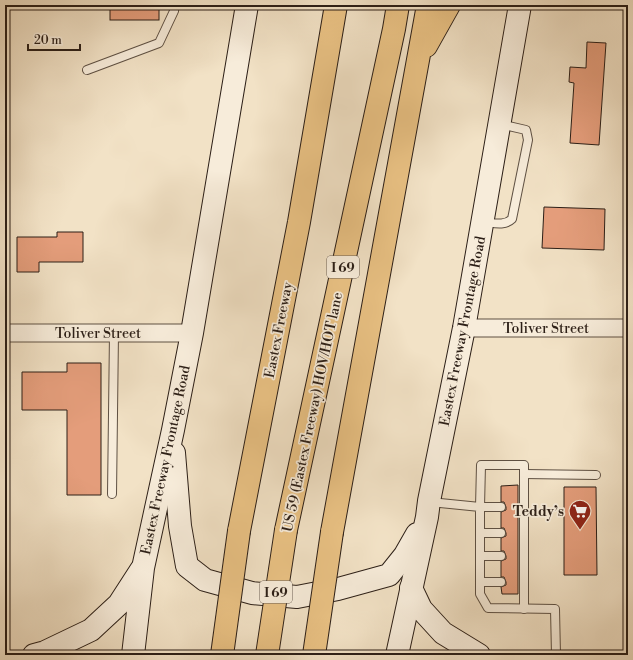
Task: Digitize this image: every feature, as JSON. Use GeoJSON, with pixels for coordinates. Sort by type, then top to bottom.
{"type":"FeatureCollection","features":[{"type":"Feature","properties":{"kind":"highway","name":"Eastex Freeway"},"geometry":{"type":"LineString","coordinates":[[222,655],[239,531],[299,222],[336,5]]}},
{"type":"Feature","properties":{"kind":"highway","name":"US 59 (Eastex Freeway) HOV/HOT lane"},"geometry":{"type":"LineString","coordinates":[[267,655],[286,530],[398,5]]}},
{"type":"Feature","properties":{"kind":"highway","name":"I 69"},"geometry":{"type":"LineString","coordinates":[[314,655],[332,532],[428,5]]}},
{"type":"Feature","properties":{"kind":"highway"},"geometry":{"type":"LineString","coordinates":[[417,61],[449,5]]}},
{"type":"Feature","properties":{"kind":"main road","name":"Eastex Freeway Frontage Road"},"geometry":{"type":"LineString","coordinates":[[133,655],[143,568],[192,333],[247,5]]}},
{"type":"Feature","properties":{"kind":"main road","name":"Eastex Freeway Frontage Road"},"geometry":{"type":"LineString","coordinates":[[397,655],[464,328],[520,5]]}},
{"type":"Feature","properties":{"kind":"main road"},"geometry":{"type":"LineString","coordinates":[[172,430],[180,526],[187,566],[205,580],[252,593],[297,597],[338,589],[388,575],[405,555],[428,509]]}},
{"type":"Feature","properties":{"kind":"main road"},"geometry":{"type":"LineString","coordinates":[[34,655],[45,652],[91,630],[119,604],[143,568]]}},
{"type":"Feature","properties":{"kind":"main road"},"geometry":{"type":"LineString","coordinates":[[411,588],[421,609],[443,633],[479,655]]}},
{"type":"Feature","properties":{"kind":"street","name":"Toliver Street"},"geometry":{"type":"LineString","coordinates":[[464,328],[628,328]]}},
{"type":"Feature","properties":{"kind":"street","name":"Toliver Street"},"geometry":{"type":"LineString","coordinates":[[5,333],[192,333]]}},
{"type":"Feature","properties":{"kind":"lane"},"geometry":{"type":"LineString","coordinates":[[87,70],[159,43],[174,11],[175,5]]}},
{"type":"Feature","properties":{"kind":"lane"},"geometry":{"type":"LineString","coordinates":[[483,222],[505,224],[512,219],[528,140],[526,130],[500,124]]}},
{"type":"Feature","properties":{"kind":"lane"},"geometry":{"type":"LineString","coordinates":[[112,494],[114,333]]}},
{"type":"Feature","properties":{"kind":"lane"},"geometry":{"type":"LineString","coordinates":[[524,609],[522,582],[522,508],[524,465],[481,465],[480,594],[488,608],[524,609],[555,609],[556,655]]}},
{"type":"Feature","properties":{"kind":"lane"},"geometry":{"type":"LineString","coordinates":[[524,474],[596,475]]}},
{"type":"Feature","properties":{"kind":"lane"},"geometry":{"type":"LineString","coordinates":[[428,509],[501,507]]}},
{"type":"Feature","properties":{"kind":"lane"},"geometry":{"type":"LineString","coordinates":[[480,533],[501,533]]}},
{"type":"Feature","properties":{"kind":"lane"},"geometry":{"type":"LineString","coordinates":[[480,556],[501,556]]}},
{"type":"Feature","properties":{"kind":"lane"},"geometry":{"type":"LineString","coordinates":[[480,582],[501,582]]}},
{"type":"Feature","properties":{"kind":"building"},"geometry":{"type":"Polygon","coordinates":[[[110,5],[159,5],[159,20],[110,20],[110,5]]]}},
{"type":"Feature","properties":{"kind":"building"},"geometry":{"type":"Polygon","coordinates":[[[587,42],[606,43],[599,145],[570,143],[574,83],[569,82],[570,67],[586,68],[587,42]]]}},
{"type":"Feature","properties":{"kind":"building"},"geometry":{"type":"Polygon","coordinates":[[[544,207],[605,209],[604,250],[542,248],[544,207]]]}},
{"type":"Feature","properties":{"kind":"building"},"geometry":{"type":"Polygon","coordinates":[[[57,232],[83,232],[83,262],[39,262],[39,272],[17,272],[17,237],[57,237],[57,232]]]}},
{"type":"Feature","properties":{"kind":"building"},"geometry":{"type":"Polygon","coordinates":[[[67,363],[101,363],[101,495],[67,495],[67,410],[22,410],[22,372],[67,372],[67,363]]]}},
{"type":"Feature","properties":{"kind":"building"},"geometry":{"type":"Polygon","coordinates":[[[518,485],[518,594],[502,594],[501,587],[506,585],[506,582],[504,577],[501,577],[501,561],[506,559],[506,556],[504,551],[501,551],[501,538],[506,536],[506,533],[504,528],[501,528],[501,512],[506,510],[506,507],[504,502],[501,502],[501,486],[518,485]]]}},
{"type":"Feature","properties":{"kind":"building","name":"Teddy’s"},"geometry":{"type":"Polygon","coordinates":[[[564,487],[596,487],[597,575],[564,575],[564,487]]]}},
{"type":"Feature","properties":{"kind":"place","name":"Teddy’s"},"geometry":{"type":"Point","coordinates":[580,530]}}]}
